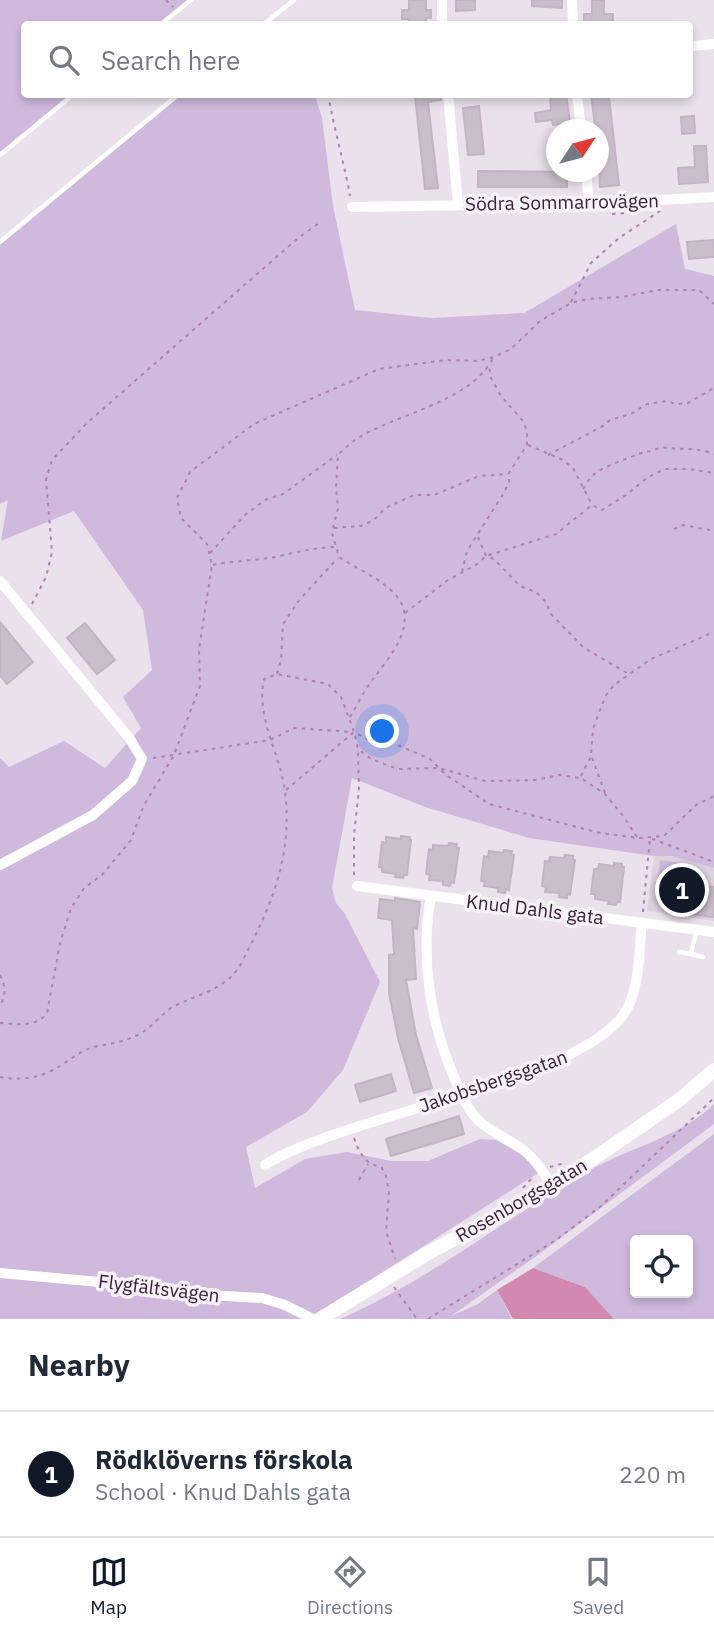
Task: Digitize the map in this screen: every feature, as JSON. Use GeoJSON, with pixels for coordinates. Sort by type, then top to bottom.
{"type":"FeatureCollection","features":[{"type":"Feature","properties":{"kind":"street"},"geometry":{"type":"LineString","coordinates":[[442,0],[442,21]]}},
{"type":"Feature","properties":{"kind":"street"},"geometry":{"type":"LineString","coordinates":[[572,0],[573,21]]}},
{"type":"Feature","properties":{"kind":"street"},"geometry":{"type":"LineString","coordinates":[[693,46],[714,44]]}},
{"type":"Feature","properties":{"kind":"street"},"geometry":{"type":"LineString","coordinates":[[448,98],[454,204]]}},
{"type":"Feature","properties":{"kind":"street"},"geometry":{"type":"LineString","coordinates":[[577,98],[580,119]]}},
{"type":"Feature","properties":{"kind":"street"},"geometry":{"type":"LineString","coordinates":[[587,182],[589,203]]}},
{"type":"Feature","properties":{"kind":"street","name":"Södra Sommarrovägen"},"geometry":{"type":"LineString","coordinates":[[352,207],[589,203],[714,197]]}},
{"type":"Feature","properties":{"kind":"street"},"geometry":{"type":"LineString","coordinates":[[0,581],[130,739],[142,759],[132,780],[93,815],[0,865]]}},
{"type":"Feature","properties":{"kind":"street","name":"Knud Dahls gata"},"geometry":{"type":"LineString","coordinates":[[356,886],[714,932]]}},
{"type":"Feature","properties":{"kind":"street"},"geometry":{"type":"LineString","coordinates":[[431,896],[428,913],[430,995],[445,1057],[475,1117],[526,1153],[537,1163],[552,1186]]}},
{"type":"Feature","properties":{"kind":"street","name":"Jakobsbergsgatan"},"geometry":{"type":"LineString","coordinates":[[265,1165],[283,1153],[350,1128],[555,1061],[584,1048],[610,1031],[623,1016],[632,996],[642,923]]}},
{"type":"Feature","properties":{"kind":"street","name":"Rosenborgsgatan"},"geometry":{"type":"LineString","coordinates":[[320,1319],[393,1272],[552,1186],[678,1100],[714,1070]]}},
{"type":"Feature","properties":{"kind":"street","name":"Flygfältsvägen"},"geometry":{"type":"LineString","coordinates":[[0,1273],[154,1287],[206,1295],[262,1298],[285,1305],[313,1319]]}},
{"type":"Feature","properties":{"kind":"lane"},"geometry":{"type":"LineString","coordinates":[[165,21],[191,0]]}},
{"type":"Feature","properties":{"kind":"lane"},"geometry":{"type":"LineString","coordinates":[[268,21],[294,0]]}},
{"type":"Feature","properties":{"kind":"lane"},"geometry":{"type":"LineString","coordinates":[[0,155],[70,98]]}},
{"type":"Feature","properties":{"kind":"lane"},"geometry":{"type":"LineString","coordinates":[[0,242],[174,98]]}},
{"type":"Feature","properties":{"kind":"lane"},"geometry":{"type":"LineString","coordinates":[[691,954],[697,928]]}},
{"type":"Feature","properties":{"kind":"lane"},"geometry":{"type":"LineString","coordinates":[[679,952],[703,957]]}},
{"type":"Feature","properties":{"kind":"path"},"geometry":{"type":"LineString","coordinates":[[329,98],[352,207]]}},
{"type":"Feature","properties":{"kind":"path"},"geometry":{"type":"LineString","coordinates":[[571,303],[591,263],[619,238],[676,199]]}},
{"type":"Feature","properties":{"kind":"path"},"geometry":{"type":"LineString","coordinates":[[27,614],[46,578],[52,552],[46,479],[51,460],[62,446],[117,396],[297,239],[319,223]]}},
{"type":"Feature","properties":{"kind":"path"},"geometry":{"type":"LineString","coordinates":[[0,1023],[28,1024],[41,1021],[47,1013],[60,943],[71,908],[84,888],[102,875],[131,840],[148,798],[174,755],[200,686],[200,649],[212,565],[207,544],[181,518],[177,498],[190,472],[254,424],[379,369],[446,359],[478,360],[494,357],[511,349],[540,321],[571,303],[658,290],[699,290],[714,304]]}},
{"type":"Feature","properties":{"kind":"path"},"geometry":{"type":"LineString","coordinates":[[209,553],[246,514],[265,500],[283,494],[355,440],[393,421],[424,410],[465,387],[489,366],[494,357]]}},
{"type":"Feature","properties":{"kind":"path"},"geometry":{"type":"LineString","coordinates":[[461,573],[467,551],[509,483],[509,473],[527,445],[527,431],[523,421],[501,396],[491,378],[489,366]]}},
{"type":"Feature","properties":{"kind":"path"},"geometry":{"type":"LineString","coordinates":[[548,455],[603,426],[610,419],[631,414],[647,404],[667,401],[676,404],[688,403],[714,388]]}},
{"type":"Feature","properties":{"kind":"path"},"geometry":{"type":"LineString","coordinates":[[527,445],[561,459],[573,468],[592,505],[602,510],[648,478],[666,470],[689,469],[714,473]]}},
{"type":"Feature","properties":{"kind":"path"},"geometry":{"type":"LineString","coordinates":[[583,489],[592,475],[620,461],[660,447],[687,448],[714,454]]}},
{"type":"Feature","properties":{"kind":"path"},"geometry":{"type":"LineString","coordinates":[[338,455],[338,508],[332,533],[339,557],[393,592],[402,604],[405,623],[393,653],[371,681],[350,717]]}},
{"type":"Feature","properties":{"kind":"path"},"geometry":{"type":"LineString","coordinates":[[333,528],[361,526],[374,520],[385,508],[414,495],[434,495],[479,476],[509,473]]}},
{"type":"Feature","properties":{"kind":"path"},"geometry":{"type":"LineString","coordinates":[[404,614],[448,580],[486,556],[556,534],[592,505]]}},
{"type":"Feature","properties":{"kind":"path"},"geometry":{"type":"LineString","coordinates":[[674,529],[683,525],[714,531]]}},
{"type":"Feature","properties":{"kind":"path"},"geometry":{"type":"LineString","coordinates":[[477,535],[486,556],[494,559],[520,586],[536,592],[551,614],[584,648],[628,674]]}},
{"type":"Feature","properties":{"kind":"path"},"geometry":{"type":"LineString","coordinates":[[212,565],[336,547]]}},
{"type":"Feature","properties":{"kind":"path"},"geometry":{"type":"LineString","coordinates":[[277,674],[284,624],[300,599],[339,557]]}},
{"type":"Feature","properties":{"kind":"path"},"geometry":{"type":"LineString","coordinates":[[581,778],[591,755],[593,729],[605,697],[614,685],[651,659],[714,632]]}},
{"type":"Feature","properties":{"kind":"path"},"geometry":{"type":"LineString","coordinates":[[0,1077],[31,1080],[58,1068],[90,1048],[121,1042],[145,1031],[170,1009],[209,993],[233,975],[267,914],[279,880],[288,830],[285,791],[261,697],[264,679],[277,674],[328,684],[341,697],[350,717],[358,749],[359,788],[353,872],[356,886]]}},
{"type":"Feature","properties":{"kind":"path"},"geometry":{"type":"LineString","coordinates":[[142,759],[270,740],[295,728],[354,732],[367,739],[386,740],[430,759],[489,804],[600,833],[638,838],[664,836],[696,805],[714,796]]}},
{"type":"Feature","properties":{"kind":"path"},"geometry":{"type":"LineString","coordinates":[[285,791],[354,732]]}},
{"type":"Feature","properties":{"kind":"path"},"geometry":{"type":"LineString","coordinates":[[358,749],[371,759],[398,769],[439,768],[485,782],[536,780],[559,775],[581,778],[605,794],[638,838]]}},
{"type":"Feature","properties":{"kind":"path"},"geometry":{"type":"LineString","coordinates":[[591,755],[605,794]]}},
{"type":"Feature","properties":{"kind":"path"},"geometry":{"type":"LineString","coordinates":[[650,838],[714,862]]}},
{"type":"Feature","properties":{"kind":"path"},"geometry":{"type":"LineString","coordinates":[[642,923],[650,838]]}},
{"type":"Feature","properties":{"kind":"path"},"geometry":{"type":"LineString","coordinates":[[0,975],[6,996],[0,1006]]}},
{"type":"Feature","properties":{"kind":"path"},"geometry":{"type":"LineString","coordinates":[[428,1319],[556,1240],[601,1206],[714,1098]]}},
{"type":"Feature","properties":{"kind":"path"},"geometry":{"type":"LineString","coordinates":[[350,1128],[359,1151],[369,1163],[382,1168],[388,1175],[386,1231],[393,1272],[417,1319]]}},
{"type":"Feature","properties":{"kind":"path"},"geometry":{"type":"LineString","coordinates":[[359,1180],[369,1163]]}},
{"type":"Feature","properties":{"kind":"shaded area"},"geometry":{"type":"Polygon","coordinates":[[[0,0],[191,0],[165,21],[21,21],[21,98],[70,98],[0,155],[0,0]]]}},
{"type":"Feature","properties":{"kind":"shaded area"},"geometry":{"type":"Polygon","coordinates":[[[175,98],[316,98],[322,118],[333,206],[355,310],[431,318],[524,313],[676,224],[685,269],[714,276],[714,868],[672,856],[654,856],[529,838],[425,807],[352,778],[332,888],[336,903],[345,914],[380,982],[343,1070],[307,1112],[246,1147],[255,1188],[305,1159],[347,1152],[391,1161],[428,1161],[480,1139],[496,1140],[522,1155],[540,1172],[309,1319],[0,1319],[0,758],[9,767],[64,741],[105,768],[141,728],[123,697],[152,670],[143,610],[74,511],[1,541],[8,500],[0,504],[0,242],[175,98]]]}},
{"type":"Feature","properties":{"kind":"shaded area"},"geometry":{"type":"Polygon","coordinates":[[[672,855],[714,868],[714,921],[647,911],[654,856],[672,855]]]}},
{"type":"Feature","properties":{"kind":"shaded area"},"geometry":{"type":"Polygon","coordinates":[[[660,860],[688,864],[708,877],[707,880],[693,876],[658,878],[660,860]]]}},
{"type":"Feature","properties":{"kind":"shaded area"},"geometry":{"type":"Polygon","coordinates":[[[714,1104],[714,1124],[451,1316],[478,1304],[497,1290],[512,1319],[340,1319],[437,1267],[592,1169],[687,1125],[714,1104]]]}},
{"type":"Feature","properties":{"kind":"shaded area"},"geometry":{"type":"Polygon","coordinates":[[[714,1134],[714,1319],[614,1319],[585,1287],[533,1268],[714,1134]]]}},
{"type":"Feature","properties":{"kind":"shaded area"},"geometry":{"type":"Polygon","coordinates":[[[533,1268],[585,1287],[614,1319],[513,1319],[497,1290],[533,1268]]]}},
{"type":"Feature","properties":{"kind":"building"},"geometry":{"type":"Polygon","coordinates":[[[409,0],[426,0],[426,10],[431,10],[431,18],[426,18],[426,21],[402,19],[402,10],[409,10],[409,0]]]}},
{"type":"Feature","properties":{"kind":"building"},"geometry":{"type":"Polygon","coordinates":[[[456,0],[475,0],[475,10],[456,11],[456,0]]]}},
{"type":"Feature","properties":{"kind":"building"},"geometry":{"type":"Polygon","coordinates":[[[532,0],[562,0],[562,8],[532,6],[532,0]]]}},
{"type":"Feature","properties":{"kind":"building"},"geometry":{"type":"Polygon","coordinates":[[[592,0],[604,0],[604,14],[613,14],[613,21],[584,21],[584,14],[592,14],[592,0]]]}},
{"type":"Feature","properties":{"kind":"building"},"geometry":{"type":"Polygon","coordinates":[[[415,98],[441,98],[428,102],[438,188],[425,189],[415,98]]]}},
{"type":"Feature","properties":{"kind":"building"},"geometry":{"type":"Polygon","coordinates":[[[550,98],[567,98],[569,119],[536,122],[535,113],[551,110],[550,98]]]}},
{"type":"Feature","properties":{"kind":"building"},"geometry":{"type":"Polygon","coordinates":[[[592,98],[609,98],[619,185],[600,187],[600,182],[609,182],[609,119],[594,119],[592,98]]]}},
{"type":"Feature","properties":{"kind":"building"},"geometry":{"type":"Polygon","coordinates":[[[479,106],[484,154],[468,155],[463,108],[479,106]]]}},
{"type":"Feature","properties":{"kind":"building"},"geometry":{"type":"Polygon","coordinates":[[[694,116],[695,133],[682,134],[681,117],[694,116]]]}},
{"type":"Feature","properties":{"kind":"building"},"geometry":{"type":"Polygon","coordinates":[[[694,146],[706,146],[708,182],[679,184],[678,168],[695,167],[694,146]]]}},
{"type":"Feature","properties":{"kind":"building"},"geometry":{"type":"Polygon","coordinates":[[[478,171],[546,172],[546,182],[567,182],[567,187],[478,187],[478,171]]]}},
{"type":"Feature","properties":{"kind":"building"},"geometry":{"type":"Polygon","coordinates":[[[714,240],[714,257],[689,259],[687,242],[714,240]]]}},
{"type":"Feature","properties":{"kind":"building"},"geometry":{"type":"Polygon","coordinates":[[[0,622],[33,662],[7,684],[0,675],[0,622]]]}},
{"type":"Feature","properties":{"kind":"building"},"geometry":{"type":"Polygon","coordinates":[[[85,623],[115,660],[97,674],[67,638],[85,623]]]}},
{"type":"Feature","properties":{"kind":"building"},"geometry":{"type":"Polygon","coordinates":[[[401,836],[410,837],[411,840],[407,875],[403,878],[382,872],[382,867],[379,867],[382,842],[386,843],[386,837],[401,839],[401,836]]]}},
{"type":"Feature","properties":{"kind":"building"},"geometry":{"type":"Polygon","coordinates":[[[449,843],[457,844],[456,848],[459,848],[454,883],[451,882],[450,886],[443,885],[443,881],[429,880],[430,875],[426,874],[429,849],[433,850],[433,845],[448,846],[449,843]]]}},
{"type":"Feature","properties":{"kind":"building"},"geometry":{"type":"Polygon","coordinates":[[[504,850],[512,851],[511,854],[514,855],[509,890],[506,889],[505,893],[498,892],[498,888],[484,886],[485,882],[481,881],[484,856],[488,857],[489,851],[503,853],[504,850]]]}},
{"type":"Feature","properties":{"kind":"building"},"geometry":{"type":"Polygon","coordinates":[[[565,855],[573,856],[575,860],[570,895],[567,894],[567,898],[559,897],[559,893],[545,892],[546,887],[542,886],[545,861],[549,862],[550,857],[564,858],[565,855]]]}},
{"type":"Feature","properties":{"kind":"building"},"geometry":{"type":"Polygon","coordinates":[[[614,863],[624,867],[620,902],[616,905],[595,899],[595,894],[591,894],[594,869],[598,869],[599,864],[614,866],[614,863]]]}},
{"type":"Feature","properties":{"kind":"building"},"geometry":{"type":"Polygon","coordinates":[[[684,883],[714,887],[714,917],[681,913],[684,883]]]}},
{"type":"Feature","properties":{"kind":"building"},"geometry":{"type":"Polygon","coordinates":[[[395,898],[420,902],[417,929],[413,928],[416,979],[406,980],[416,1035],[432,1088],[414,1093],[398,1038],[389,993],[389,955],[394,954],[392,920],[378,918],[380,899],[395,901],[395,898]]]}},
{"type":"Feature","properties":{"kind":"building"},"geometry":{"type":"Polygon","coordinates":[[[391,1074],[396,1091],[360,1102],[355,1085],[391,1074]]]}},
{"type":"Feature","properties":{"kind":"building"},"geometry":{"type":"Polygon","coordinates":[[[459,1116],[464,1134],[391,1156],[386,1139],[459,1116]]]}},
{"type":"Feature","properties":{"kind":"place","name":"Rödklöverns förskola"},"geometry":{"type":"Point","coordinates":[682,890]}}]}
